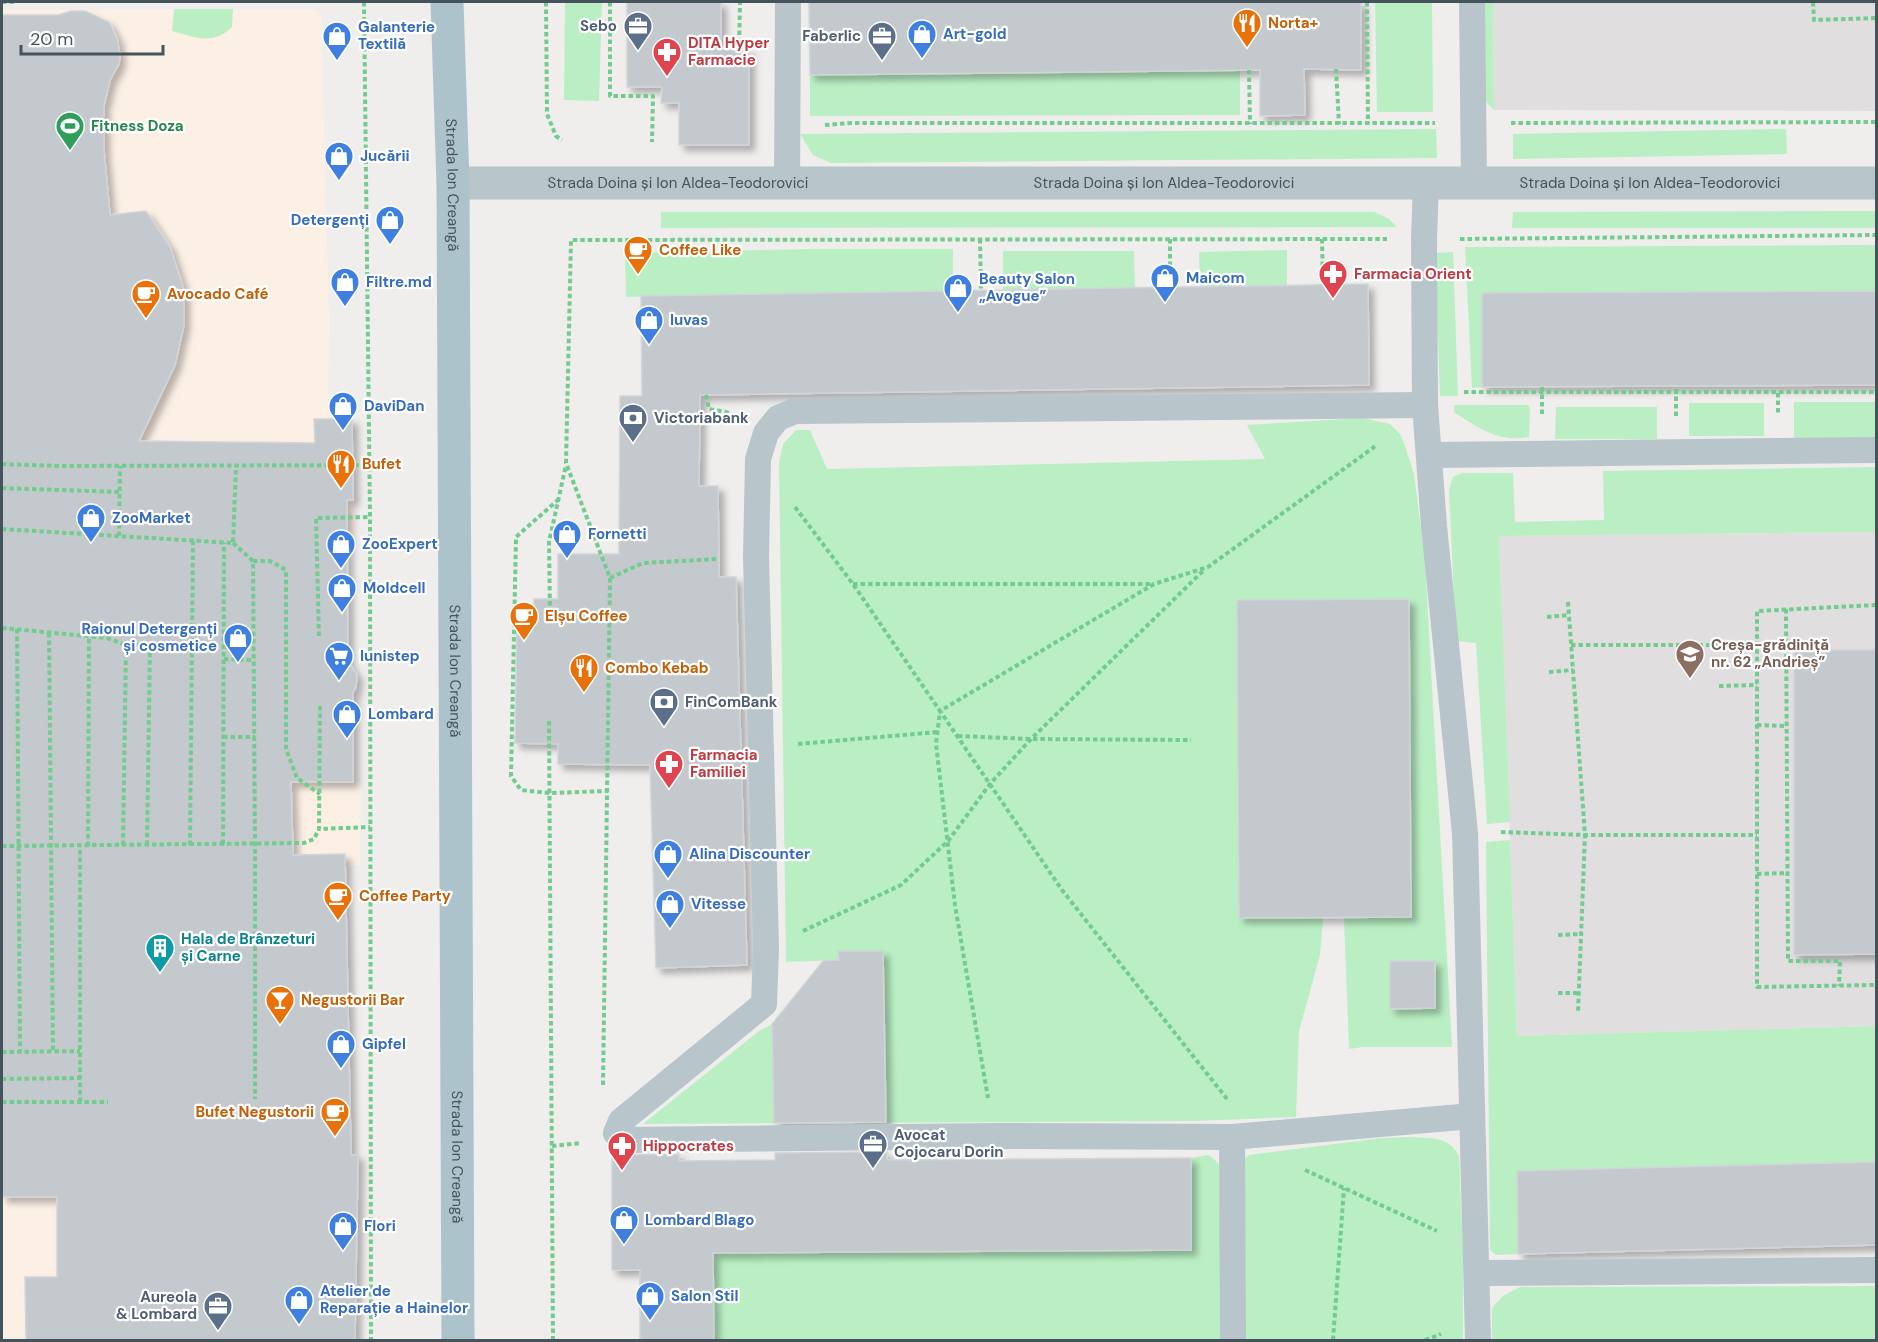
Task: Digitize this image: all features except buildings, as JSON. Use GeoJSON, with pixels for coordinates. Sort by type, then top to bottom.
{"type":"FeatureCollection","features":[{"type":"Feature","properties":{"kind":"main road","name":"Strada Ion Creangă"},"geometry":{"type":"LineString","coordinates":[[447,2],[453,183],[458,1341]]}},
{"type":"Feature","properties":{"kind":"street","name":"Strada Doina și Ion Aldea-Teodorovici"},"geometry":{"type":"LineString","coordinates":[[453,183],[1876,183]]}},
{"type":"Feature","properties":{"kind":"lane"},"geometry":{"type":"LineString","coordinates":[[787,183],[788,2]]}},
{"type":"Feature","properties":{"kind":"lane"},"geometry":{"type":"LineString","coordinates":[[1472,2],[1474,183]]}},
{"type":"Feature","properties":{"kind":"lane"},"geometry":{"type":"LineString","coordinates":[[1426,183],[1425,405],[1434,526],[1465,833],[1478,1341]]}},
{"type":"Feature","properties":{"kind":"lane"},"geometry":{"type":"LineString","coordinates":[[1425,405],[795,411],[778,418],[766,433],[758,459],[756,556],[766,948],[764,1004],[621,1121],[616,1133],[623,1140],[995,1136],[1232,1137],[1472,1116]]}},
{"type":"Feature","properties":{"kind":"lane"},"geometry":{"type":"LineString","coordinates":[[1429,455],[1876,450]]}},
{"type":"Feature","properties":{"kind":"lane"},"geometry":{"type":"LineString","coordinates":[[1232,1137],[1233,1341]]}},
{"type":"Feature","properties":{"kind":"lane"},"geometry":{"type":"LineString","coordinates":[[1477,1261],[1876,1270]]}},
{"type":"Feature","properties":{"kind":"path"},"geometry":{"type":"LineString","coordinates":[[2,2],[15,2]]}},
{"type":"Feature","properties":{"kind":"path"},"geometry":{"type":"LineString","coordinates":[[364,2],[370,517],[371,1341]]}},
{"type":"Feature","properties":{"kind":"path"},"geometry":{"type":"LineString","coordinates":[[546,2],[548,114],[556,136],[568,146]]}},
{"type":"Feature","properties":{"kind":"path"},"geometry":{"type":"LineString","coordinates":[[610,2],[610,96],[653,96],[652,149]]}},
{"type":"Feature","properties":{"kind":"path"},"geometry":{"type":"LineString","coordinates":[[739,50],[740,2]]}},
{"type":"Feature","properties":{"kind":"path"},"geometry":{"type":"LineString","coordinates":[[1367,2],[1368,123]]}},
{"type":"Feature","properties":{"kind":"path"},"geometry":{"type":"LineString","coordinates":[[1813,2],[1814,20],[1876,18]]}},
{"type":"Feature","properties":{"kind":"path"},"geometry":{"type":"LineString","coordinates":[[1336,69],[1339,124]]}},
{"type":"Feature","properties":{"kind":"path"},"geometry":{"type":"LineString","coordinates":[[1249,70],[1251,124]]}},
{"type":"Feature","properties":{"kind":"path"},"geometry":{"type":"LineString","coordinates":[[788,129],[851,123],[1876,122]]}},
{"type":"Feature","properties":{"kind":"path"},"geometry":{"type":"LineString","coordinates":[[1459,250],[1458,239],[1876,235]]}},
{"type":"Feature","properties":{"kind":"path"},"geometry":{"type":"LineString","coordinates":[[980,239],[981,291]]}},
{"type":"Feature","properties":{"kind":"path"},"geometry":{"type":"LineString","coordinates":[[1170,239],[1170,288]]}},
{"type":"Feature","properties":{"kind":"path"},"geometry":{"type":"LineString","coordinates":[[1322,239],[1323,285]]}},
{"type":"Feature","properties":{"kind":"path"},"geometry":{"type":"LineString","coordinates":[[550,613],[549,542],[566,463],[571,240],[1424,239]]}},
{"type":"Feature","properties":{"kind":"path"},"geometry":{"type":"LineString","coordinates":[[1464,381],[1464,393],[1876,392]]}},
{"type":"Feature","properties":{"kind":"path"},"geometry":{"type":"LineString","coordinates":[[766,948],[901,885],[948,841],[990,784],[1031,739],[1208,567],[1385,439],[1425,405]]}},
{"type":"Feature","properties":{"kind":"path"},"geometry":{"type":"LineString","coordinates":[[758,459],[854,584],[1062,890],[1228,1100],[1232,1137]]}},
{"type":"Feature","properties":{"kind":"path"},"geometry":{"type":"LineString","coordinates":[[566,463],[610,578],[603,1094]]}},
{"type":"Feature","properties":{"kind":"path"},"geometry":{"type":"LineString","coordinates":[[2,465],[369,465]]}},
{"type":"Feature","properties":{"kind":"path"},"geometry":{"type":"LineString","coordinates":[[119,536],[120,466]]}},
{"type":"Feature","properties":{"kind":"path"},"geometry":{"type":"LineString","coordinates":[[233,543],[236,466]]}},
{"type":"Feature","properties":{"kind":"path"},"geometry":{"type":"LineString","coordinates":[[2,488],[120,492]]}},
{"type":"Feature","properties":{"kind":"path"},"geometry":{"type":"LineString","coordinates":[[559,499],[516,537],[511,776],[521,790],[549,793],[608,792]]}},
{"type":"Feature","properties":{"kind":"path"},"geometry":{"type":"LineString","coordinates":[[319,636],[316,518],[370,517]]}},
{"type":"Feature","properties":{"kind":"path"},"geometry":{"type":"LineString","coordinates":[[2,529],[233,543],[252,561],[270,561],[286,570],[286,749],[297,778],[320,794]]}},
{"type":"Feature","properties":{"kind":"path"},"geometry":{"type":"LineString","coordinates":[[190,845],[193,541]]}},
{"type":"Feature","properties":{"kind":"path"},"geometry":{"type":"LineString","coordinates":[[223,844],[224,543]]}},
{"type":"Feature","properties":{"kind":"path"},"geometry":{"type":"LineString","coordinates":[[610,578],[643,563],[756,556]]}},
{"type":"Feature","properties":{"kind":"path"},"geometry":{"type":"LineString","coordinates":[[252,561],[255,737],[255,1099]]}},
{"type":"Feature","properties":{"kind":"path"},"geometry":{"type":"LineString","coordinates":[[940,711],[1154,584],[1208,567]]}},
{"type":"Feature","properties":{"kind":"path"},"geometry":{"type":"LineString","coordinates":[[854,584],[1154,584]]}},
{"type":"Feature","properties":{"kind":"path"},"geometry":{"type":"LineString","coordinates":[[1568,602],[1585,835],[1578,1012]]}},
{"type":"Feature","properties":{"kind":"path"},"geometry":{"type":"LineString","coordinates":[[1876,605],[1757,611],[1757,987],[1876,985]]}},
{"type":"Feature","properties":{"kind":"path"},"geometry":{"type":"LineString","coordinates":[[1786,609],[1788,962],[1840,961],[1839,986]]}},
{"type":"Feature","properties":{"kind":"path"},"geometry":{"type":"LineString","coordinates":[[1547,618],[1569,615]]}},
{"type":"Feature","properties":{"kind":"path"},"geometry":{"type":"LineString","coordinates":[[2,627],[107,638],[126,645],[150,645],[147,845]]}},
{"type":"Feature","properties":{"kind":"path"},"geometry":{"type":"LineString","coordinates":[[17,629],[20,1052]]}},
{"type":"Feature","properties":{"kind":"path"},"geometry":{"type":"LineString","coordinates":[[50,633],[53,1051]]}},
{"type":"Feature","properties":{"kind":"path"},"geometry":{"type":"LineString","coordinates":[[88,846],[89,636]]}},
{"type":"Feature","properties":{"kind":"path"},"geometry":{"type":"LineString","coordinates":[[123,845],[126,645]]}},
{"type":"Feature","properties":{"kind":"path"},"geometry":{"type":"LineString","coordinates":[[1571,645],[1757,645]]}},
{"type":"Feature","properties":{"kind":"path"},"geometry":{"type":"LineString","coordinates":[[224,659],[254,660]]}},
{"type":"Feature","properties":{"kind":"path"},"geometry":{"type":"LineString","coordinates":[[1549,672],[1573,670]]}},
{"type":"Feature","properties":{"kind":"path"},"geometry":{"type":"LineString","coordinates":[[1719,686],[1757,685]]}},
{"type":"Feature","properties":{"kind":"path"},"geometry":{"type":"LineString","coordinates":[[2,846],[304,843],[314,839],[319,829],[320,706]]}},
{"type":"Feature","properties":{"kind":"path"},"geometry":{"type":"LineString","coordinates":[[940,711],[936,744],[955,905],[995,1136]]}},
{"type":"Feature","properties":{"kind":"path"},"geometry":{"type":"LineString","coordinates":[[549,721],[553,1341]]}},
{"type":"Feature","properties":{"kind":"path"},"geometry":{"type":"LineString","coordinates":[[1757,725],[1786,726]]}},
{"type":"Feature","properties":{"kind":"path"},"geometry":{"type":"LineString","coordinates":[[761,747],[938,732]]}},
{"type":"Feature","properties":{"kind":"path"},"geometry":{"type":"LineString","coordinates":[[957,736],[1191,740]]}},
{"type":"Feature","properties":{"kind":"path"},"geometry":{"type":"LineString","coordinates":[[223,737],[255,737]]}},
{"type":"Feature","properties":{"kind":"path"},"geometry":{"type":"LineString","coordinates":[[319,829],[370,827]]}},
{"type":"Feature","properties":{"kind":"path"},"geometry":{"type":"LineString","coordinates":[[1465,833],[1757,835]]}},
{"type":"Feature","properties":{"kind":"path"},"geometry":{"type":"LineString","coordinates":[[80,846],[80,1102]]}},
{"type":"Feature","properties":{"kind":"path"},"geometry":{"type":"LineString","coordinates":[[1757,874],[1788,873]]}},
{"type":"Feature","properties":{"kind":"path"},"geometry":{"type":"LineString","coordinates":[[1558,935],[1581,934]]}},
{"type":"Feature","properties":{"kind":"path"},"geometry":{"type":"LineString","coordinates":[[1558,993],[1578,993]]}},
{"type":"Feature","properties":{"kind":"path"},"geometry":{"type":"LineString","coordinates":[[2,1052],[80,1051]]}},
{"type":"Feature","properties":{"kind":"path"},"geometry":{"type":"LineString","coordinates":[[2,1079],[80,1078]]}},
{"type":"Feature","properties":{"kind":"path"},"geometry":{"type":"LineString","coordinates":[[2,1102],[108,1102]]}},
{"type":"Feature","properties":{"kind":"path"},"geometry":{"type":"LineString","coordinates":[[1303,1169],[1344,1188],[1477,1261]]}},
{"type":"Feature","properties":{"kind":"path"},"geometry":{"type":"LineString","coordinates":[[1333,1341],[1344,1188]]}},
{"type":"Feature","properties":{"kind":"shaded area"},"geometry":{"type":"Polygon","coordinates":[[[1493,2],[1876,2],[1876,111],[1494,110],[1493,2]]]}},
{"type":"Feature","properties":{"kind":"shaded area"},"geometry":{"type":"Polygon","coordinates":[[[313,9],[321,13],[329,320],[328,419],[314,419],[315,442],[352,442],[355,541],[338,541],[335,782],[361,782],[360,865],[345,867],[327,1340],[2,1340],[2,10],[313,9]]]}},
{"type":"Feature","properties":{"kind":"shaded area","name":"Creșa-grădiniță nr. 62 „Andrieș”"},"geometry":{"type":"Polygon","coordinates":[[[1876,532],[1876,1026],[1517,1036],[1499,536],[1876,532]]]}},
{"type":"Feature","properties":{"kind":"green space"},"geometry":{"type":"Polygon","coordinates":[[[565,2],[602,2],[599,101],[564,100],[565,2]]]}},
{"type":"Feature","properties":{"kind":"green space"},"geometry":{"type":"Polygon","coordinates":[[[1375,2],[1432,2],[1433,112],[1377,112],[1375,2]]]}},
{"type":"Feature","properties":{"kind":"green space"},"geometry":{"type":"Polygon","coordinates":[[[1481,2],[1493,2],[1494,110],[1487,103],[1482,91],[1481,2]]]}},
{"type":"Feature","properties":{"kind":"green space"},"geometry":{"type":"Polygon","coordinates":[[[174,9],[233,9],[232,27],[225,33],[210,38],[172,31],[174,9]]]}},
{"type":"Feature","properties":{"kind":"green space"},"geometry":{"type":"Polygon","coordinates":[[[1240,71],[1240,115],[810,116],[810,75],[1240,71]]]}},
{"type":"Feature","properties":{"kind":"green space"},"geometry":{"type":"Polygon","coordinates":[[[1436,129],[1437,158],[831,163],[813,155],[800,134],[1436,129]]]}},
{"type":"Feature","properties":{"kind":"green space"},"geometry":{"type":"Polygon","coordinates":[[[1786,129],[1787,154],[1513,159],[1513,134],[1786,129]]]}},
{"type":"Feature","properties":{"kind":"green space"},"geometry":{"type":"Polygon","coordinates":[[[1876,211],[1876,228],[1512,228],[1513,212],[1876,211]]]}},
{"type":"Feature","properties":{"kind":"green space"},"geometry":{"type":"Polygon","coordinates":[[[661,212],[1374,212],[1389,219],[1397,227],[661,228],[661,212]]]}},
{"type":"Feature","properties":{"kind":"green space"},"geometry":{"type":"Polygon","coordinates":[[[1876,245],[1876,291],[1482,293],[1482,387],[1472,388],[1465,247],[1876,245]]]}},
{"type":"Feature","properties":{"kind":"green space"},"geometry":{"type":"Polygon","coordinates":[[[953,249],[953,291],[626,297],[625,253],[953,249]]]}},
{"type":"Feature","properties":{"kind":"green space"},"geometry":{"type":"Polygon","coordinates":[[[1287,250],[1287,286],[1200,287],[1199,252],[1287,250]]]}},
{"type":"Feature","properties":{"kind":"green space"},"geometry":{"type":"Polygon","coordinates":[[[1003,251],[1134,251],[1135,288],[1003,290],[1003,251]]]}},
{"type":"Feature","properties":{"kind":"green space"},"geometry":{"type":"Polygon","coordinates":[[[1453,252],[1458,396],[1440,396],[1435,253],[1453,252]]]}},
{"type":"Feature","properties":{"kind":"green space"},"geometry":{"type":"Polygon","coordinates":[[[1794,402],[1876,402],[1876,438],[1794,439],[1794,402]]]}},
{"type":"Feature","properties":{"kind":"green space"},"geometry":{"type":"Polygon","coordinates":[[[1689,403],[1764,403],[1764,436],[1689,436],[1689,403]]]}},
{"type":"Feature","properties":{"kind":"green space"},"geometry":{"type":"Polygon","coordinates":[[[1454,405],[1528,405],[1530,408],[1529,437],[1508,438],[1489,433],[1454,412],[1454,405]]]}},
{"type":"Feature","properties":{"kind":"green space"},"geometry":{"type":"Polygon","coordinates":[[[1556,407],[1657,407],[1657,439],[1555,439],[1556,407]]]}},
{"type":"Feature","properties":{"kind":"green space"},"geometry":{"type":"Polygon","coordinates":[[[1363,418],[1390,424],[1400,434],[1414,474],[1425,560],[1452,1047],[1349,1049],[1344,918],[1411,916],[1409,599],[1238,600],[1239,918],[1323,918],[1320,955],[1299,1031],[1296,1117],[1194,1121],[643,1124],[759,1031],[772,1024],[774,1099],[886,1096],[883,951],[839,951],[839,960],[786,962],[779,462],[783,444],[796,430],[810,430],[827,469],[1265,459],[1247,425],[1363,418]]]}},
{"type":"Feature","properties":{"kind":"green space"},"geometry":{"type":"Polygon","coordinates":[[[1876,467],[1876,532],[1499,536],[1510,822],[1487,824],[1476,643],[1456,641],[1449,490],[1453,477],[1462,473],[1513,473],[1515,522],[1604,520],[1603,471],[1876,467]]]}},
{"type":"Feature","properties":{"kind":"green space"},"geometry":{"type":"Polygon","coordinates":[[[1510,840],[1517,1036],[1876,1026],[1876,1162],[1517,1171],[1518,1254],[1496,1255],[1490,1250],[1486,842],[1510,840]]]}},
{"type":"Feature","properties":{"kind":"green space"},"geometry":{"type":"Polygon","coordinates":[[[1411,1137],[1445,1141],[1455,1149],[1459,1156],[1463,1253],[1463,1340],[1243,1340],[1244,1159],[1249,1155],[1382,1138],[1411,1137]]]}},
{"type":"Feature","properties":{"kind":"green space"},"geometry":{"type":"Polygon","coordinates":[[[1208,1155],[1221,1167],[1222,1340],[714,1340],[713,1297],[640,1298],[639,1270],[684,1253],[1191,1250],[1191,1158],[1208,1155]]]}},
{"type":"Feature","properties":{"kind":"green space"},"geometry":{"type":"Polygon","coordinates":[[[1876,1286],[1876,1340],[1492,1340],[1492,1308],[1503,1296],[1520,1287],[1876,1286]]]}},
{"type":"Feature","properties":{"kind":"place","name":"Norta+"},"geometry":{"type":"Point","coordinates":[1247,48]}},
{"type":"Feature","properties":{"kind":"place","name":"Sebo"},"geometry":{"type":"Point","coordinates":[638,52]}},
{"type":"Feature","properties":{"kind":"place","name":"Art-gold"},"geometry":{"type":"Point","coordinates":[922,60]}},
{"type":"Feature","properties":{"kind":"place","name":"Galanterie Textilă"},"geometry":{"type":"Point","coordinates":[337,62]}},
{"type":"Feature","properties":{"kind":"place","name":"Faberlic"},"geometry":{"type":"Point","coordinates":[882,62]}},
{"type":"Feature","properties":{"kind":"place","name":"DITA Hyper Farmacie"},"geometry":{"type":"Point","coordinates":[667,78]}},
{"type":"Feature","properties":{"kind":"place","name":"Fitness Doza"},"geometry":{"type":"Point","coordinates":[70,152]}},
{"type":"Feature","properties":{"kind":"place","name":"Jucării"},"geometry":{"type":"Point","coordinates":[339,182]}},
{"type":"Feature","properties":{"kind":"place","name":"Detergenți"},"geometry":{"type":"Point","coordinates":[390,246]}},
{"type":"Feature","properties":{"kind":"place","name":"Coffee Like"},"geometry":{"type":"Point","coordinates":[638,276]}},
{"type":"Feature","properties":{"kind":"place","name":"Farmacia Orient"},"geometry":{"type":"Point","coordinates":[1333,300]}},
{"type":"Feature","properties":{"kind":"place","name":"Maicom"},"geometry":{"type":"Point","coordinates":[1165,304]}},
{"type":"Feature","properties":{"kind":"place","name":"Filtre.md"},"geometry":{"type":"Point","coordinates":[345,308]}},
{"type":"Feature","properties":{"kind":"place","name":"Beauty Salon „Avogue”"},"geometry":{"type":"Point","coordinates":[958,314]}},
{"type":"Feature","properties":{"kind":"place","name":"Avocado Café"},"geometry":{"type":"Point","coordinates":[146,320]}},
{"type":"Feature","properties":{"kind":"place","name":"Iuvas"},"geometry":{"type":"Point","coordinates":[649,346]}},
{"type":"Feature","properties":{"kind":"place","name":"DaviDan"},"geometry":{"type":"Point","coordinates":[343,432]}},
{"type":"Feature","properties":{"kind":"place","name":"Victoriabank"},"geometry":{"type":"Point","coordinates":[633,444]}},
{"type":"Feature","properties":{"kind":"place","name":"Bufet"},"geometry":{"type":"Point","coordinates":[341,490]}},
{"type":"Feature","properties":{"kind":"place","name":"ZooMarket"},"geometry":{"type":"Point","coordinates":[91,544]}},
{"type":"Feature","properties":{"kind":"place","name":"Fornetti"},"geometry":{"type":"Point","coordinates":[567,560]}},
{"type":"Feature","properties":{"kind":"place","name":"ZooExpert"},"geometry":{"type":"Point","coordinates":[341,570]}},
{"type":"Feature","properties":{"kind":"place","name":"Moldcell"},"geometry":{"type":"Point","coordinates":[342,614]}},
{"type":"Feature","properties":{"kind":"place","name":"Elșu Coffee"},"geometry":{"type":"Point","coordinates":[524,642]}},
{"type":"Feature","properties":{"kind":"place","name":"Raionul Detergenți și cosmetice"},"geometry":{"type":"Point","coordinates":[238,664]}},
{"type":"Feature","properties":{"kind":"place","name":"Creșa-grădiniță nr. 62 „Andrieș”"},"geometry":{"type":"Point","coordinates":[1690,680]}},
{"type":"Feature","properties":{"kind":"place","name":"Iunistep"},"geometry":{"type":"Point","coordinates":[339,682]}},
{"type":"Feature","properties":{"kind":"place","name":"Combo Kebab"},"geometry":{"type":"Point","coordinates":[584,694]}},
{"type":"Feature","properties":{"kind":"place","name":"FinComBank"},"geometry":{"type":"Point","coordinates":[664,728]}},
{"type":"Feature","properties":{"kind":"place","name":"Lombard"},"geometry":{"type":"Point","coordinates":[347,740]}},
{"type":"Feature","properties":{"kind":"place","name":"Farmacia Familiei"},"geometry":{"type":"Point","coordinates":[669,790]}},
{"type":"Feature","properties":{"kind":"place","name":"Alina Discounter"},"geometry":{"type":"Point","coordinates":[668,880]}},
{"type":"Feature","properties":{"kind":"place","name":"Coffee Party"},"geometry":{"type":"Point","coordinates":[338,922]}},
{"type":"Feature","properties":{"kind":"place","name":"Vitesse"},"geometry":{"type":"Point","coordinates":[670,930]}},
{"type":"Feature","properties":{"kind":"place","name":"Hala de Brânzeturi și Carne"},"geometry":{"type":"Point","coordinates":[160,974]}},
{"type":"Feature","properties":{"kind":"place","name":"Negustorii Bar"},"geometry":{"type":"Point","coordinates":[280,1026]}},
{"type":"Feature","properties":{"kind":"place","name":"Gipfel"},"geometry":{"type":"Point","coordinates":[341,1070]}},
{"type":"Feature","properties":{"kind":"place","name":"Bufet Negustorii"},"geometry":{"type":"Point","coordinates":[335,1138]}},
{"type":"Feature","properties":{"kind":"place","name":"Avocat Cojocaru Dorin"},"geometry":{"type":"Point","coordinates":[873,1170]}},
{"type":"Feature","properties":{"kind":"place","name":"Hippocrates"},"geometry":{"type":"Point","coordinates":[622,1172]}},
{"type":"Feature","properties":{"kind":"place","name":"Lombard Blago"},"geometry":{"type":"Point","coordinates":[624,1246]}},
{"type":"Feature","properties":{"kind":"place","name":"Flori"},"geometry":{"type":"Point","coordinates":[343,1252]}},
{"type":"Feature","properties":{"kind":"place","name":"Salon Stil"},"geometry":{"type":"Point","coordinates":[650,1322]}},
{"type":"Feature","properties":{"kind":"place","name":"Atelier de Reparație a Hainelor"},"geometry":{"type":"Point","coordinates":[299,1326]}},
{"type":"Feature","properties":{"kind":"place","name":"Aureola & Lombard"},"geometry":{"type":"Point","coordinates":[218,1332]}}]}
